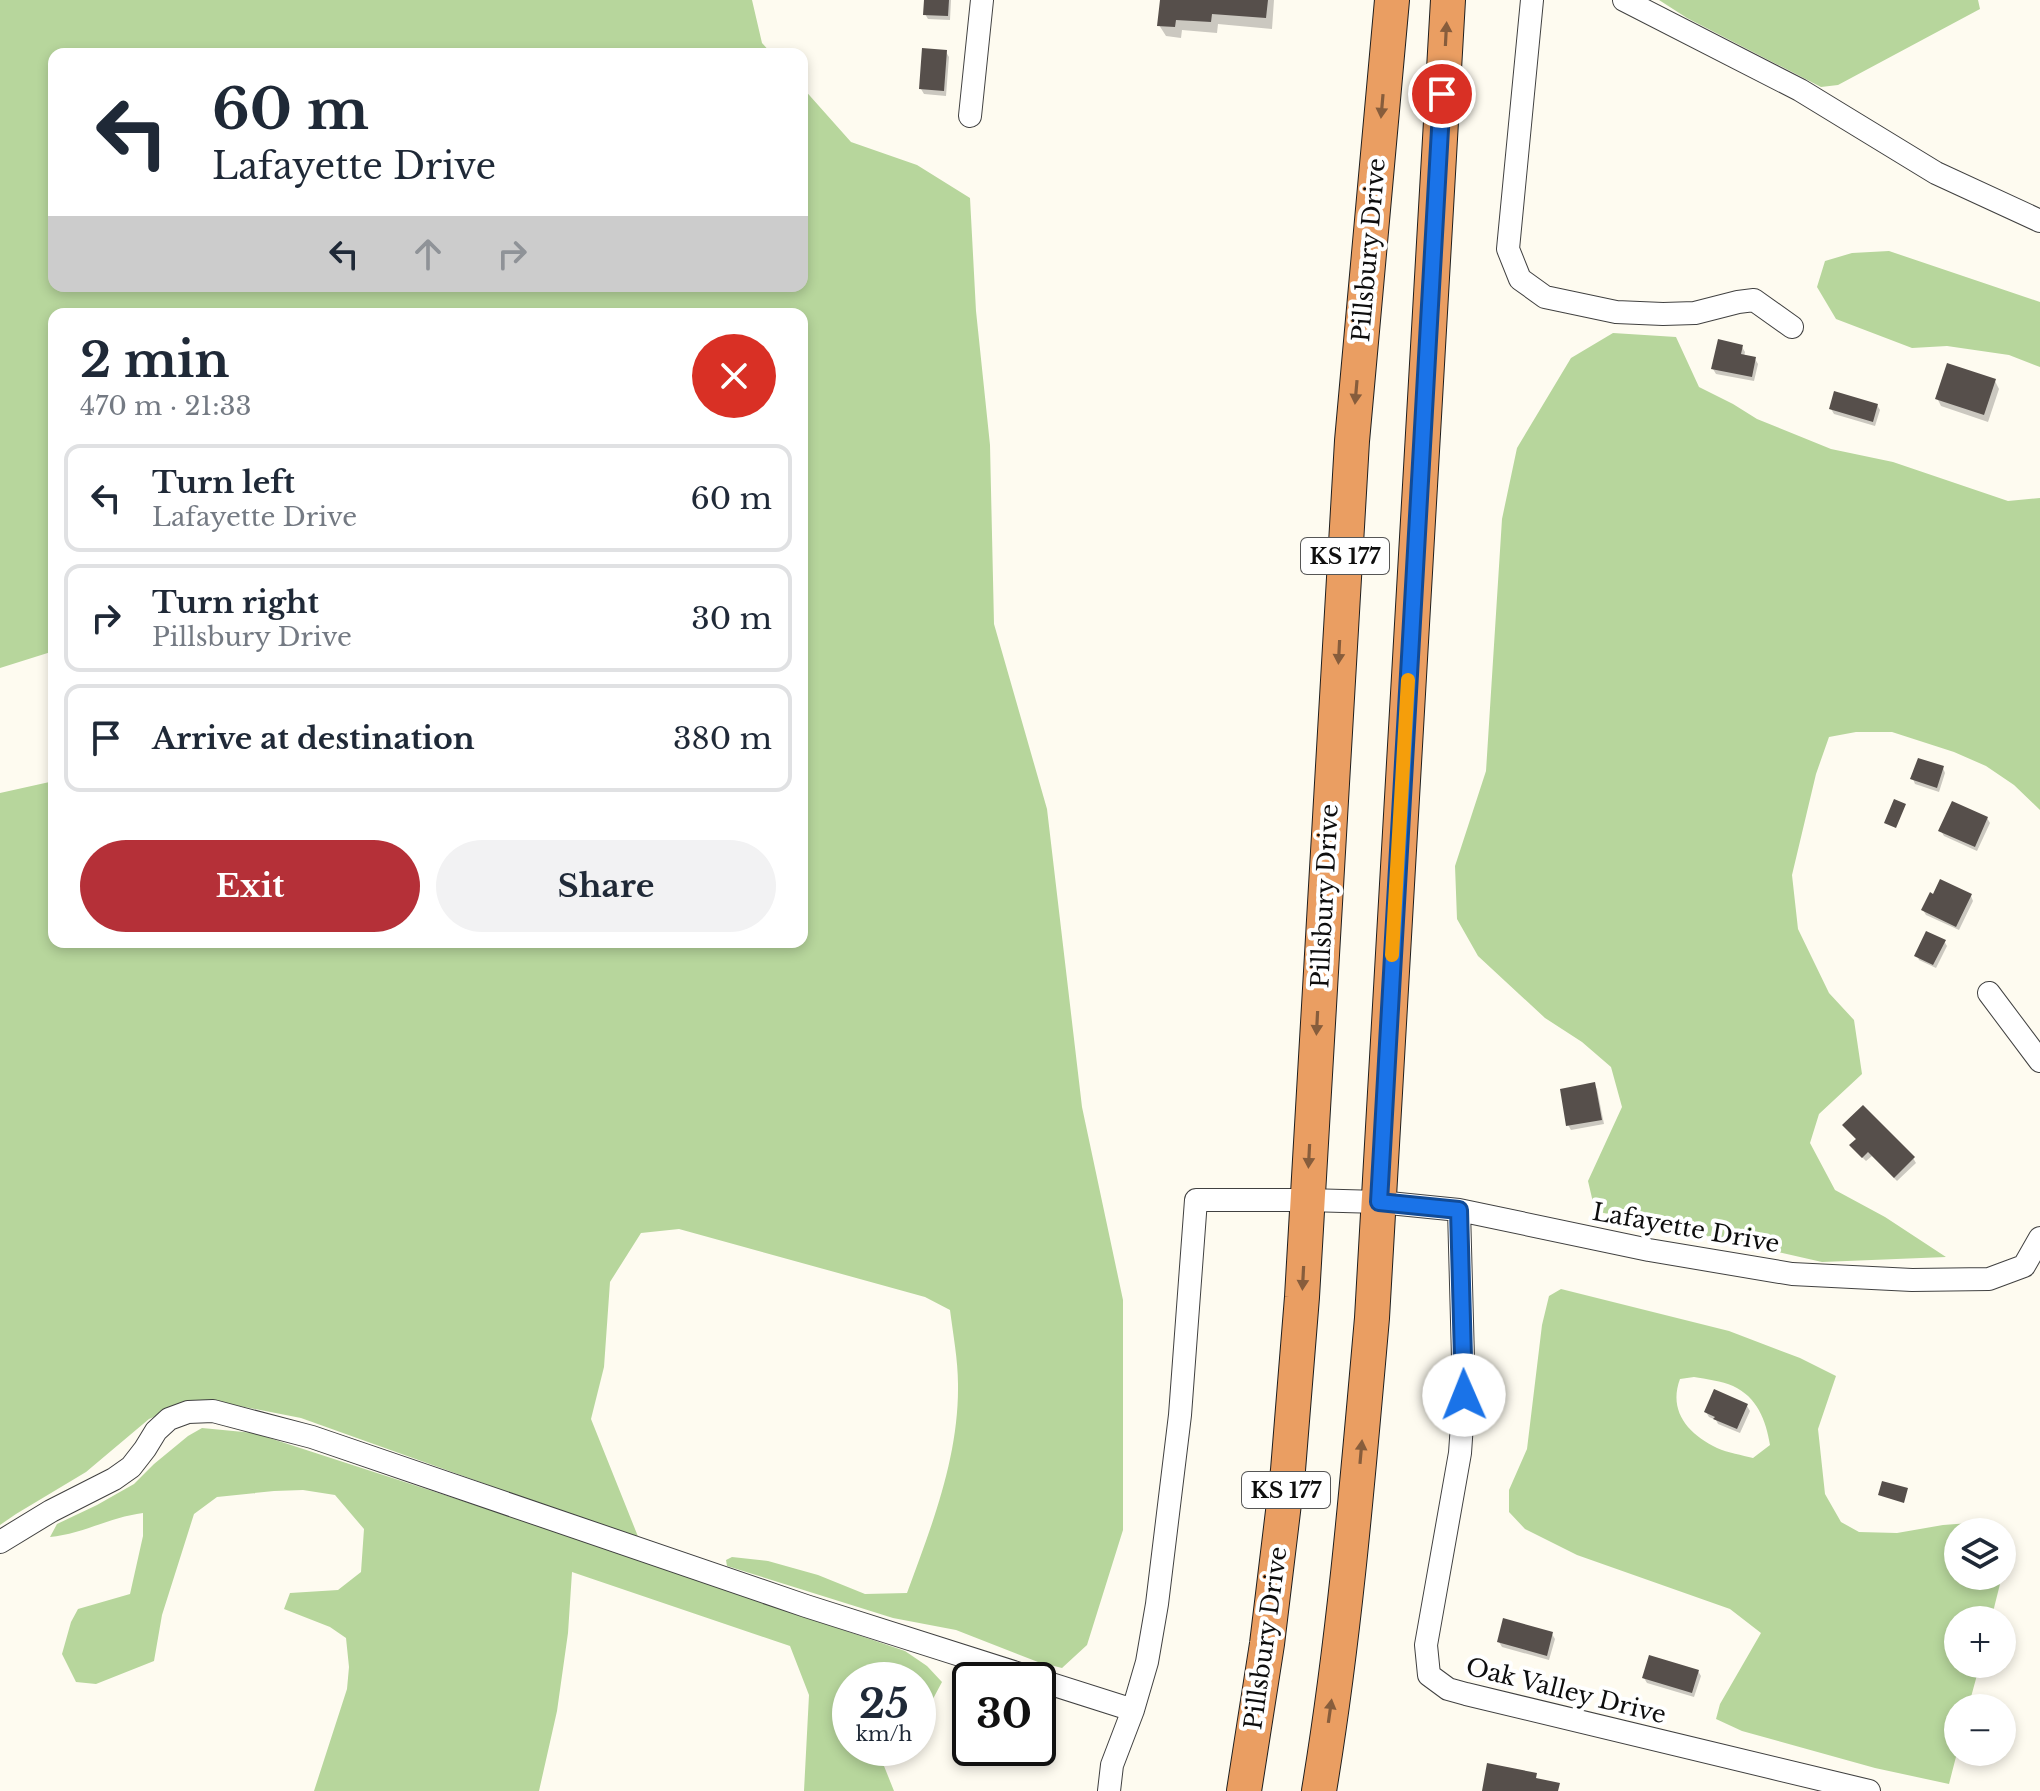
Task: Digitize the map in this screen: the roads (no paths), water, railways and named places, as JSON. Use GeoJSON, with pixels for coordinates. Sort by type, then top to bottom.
{"type":"FeatureCollection","features":[{"type":"Feature","properties":{"kind":"highway","name":"Pillsbury Drive"},"geometry":{"type":"LineString","coordinates":[[1244,1791],[1267,1644],[1288,1470],[1302,1297],[1352,441],[1392,0]]}},
{"type":"Feature","properties":{"kind":"highway","name":"KS 177"},"geometry":{"type":"LineString","coordinates":[[1319,1791],[1358,1491],[1372,1318],[1448,0]]}},
{"type":"Feature","properties":{"kind":"street"},"geometry":{"type":"LineString","coordinates":[[970,116],[982,0]]}},
{"type":"Feature","properties":{"kind":"street"},"geometry":{"type":"LineString","coordinates":[[1532,0],[1508,249],[1520,279],[1545,297],[1616,312],[1695,313],[1754,300],[1792,327]]}},
{"type":"Feature","properties":{"kind":"street"},"geometry":{"type":"LineString","coordinates":[[1624,0],[1800,90],[1936,173],[2040,221]]}},
{"type":"Feature","properties":{"kind":"street"},"geometry":{"type":"LineString","coordinates":[[1989,993],[2040,1061]]}},
{"type":"Feature","properties":{"kind":"street","name":"Lafayette Drive"},"geometry":{"type":"LineString","coordinates":[[1133,1710],[1147,1662],[1159,1588],[1180,1415],[1196,1200],[1379,1202],[1459,1210],[1649,1250],[1792,1274],[1912,1280],[1989,1279],[2024,1266],[2040,1238]]}},
{"type":"Feature","properties":{"kind":"street","name":"Oak Valley Drive"},"geometry":{"type":"LineString","coordinates":[[1459,1210],[1464,1395],[1460,1453],[1426,1645],[1429,1675],[1448,1689],[1466,1694],[1869,1791]]}},
{"type":"Feature","properties":{"kind":"street"},"geometry":{"type":"LineString","coordinates":[[0,1542],[131,1467],[156,1431],[169,1419],[188,1412],[213,1411],[312,1437],[821,1611],[1133,1710],[1112,1765],[1109,1791]]}}]}
